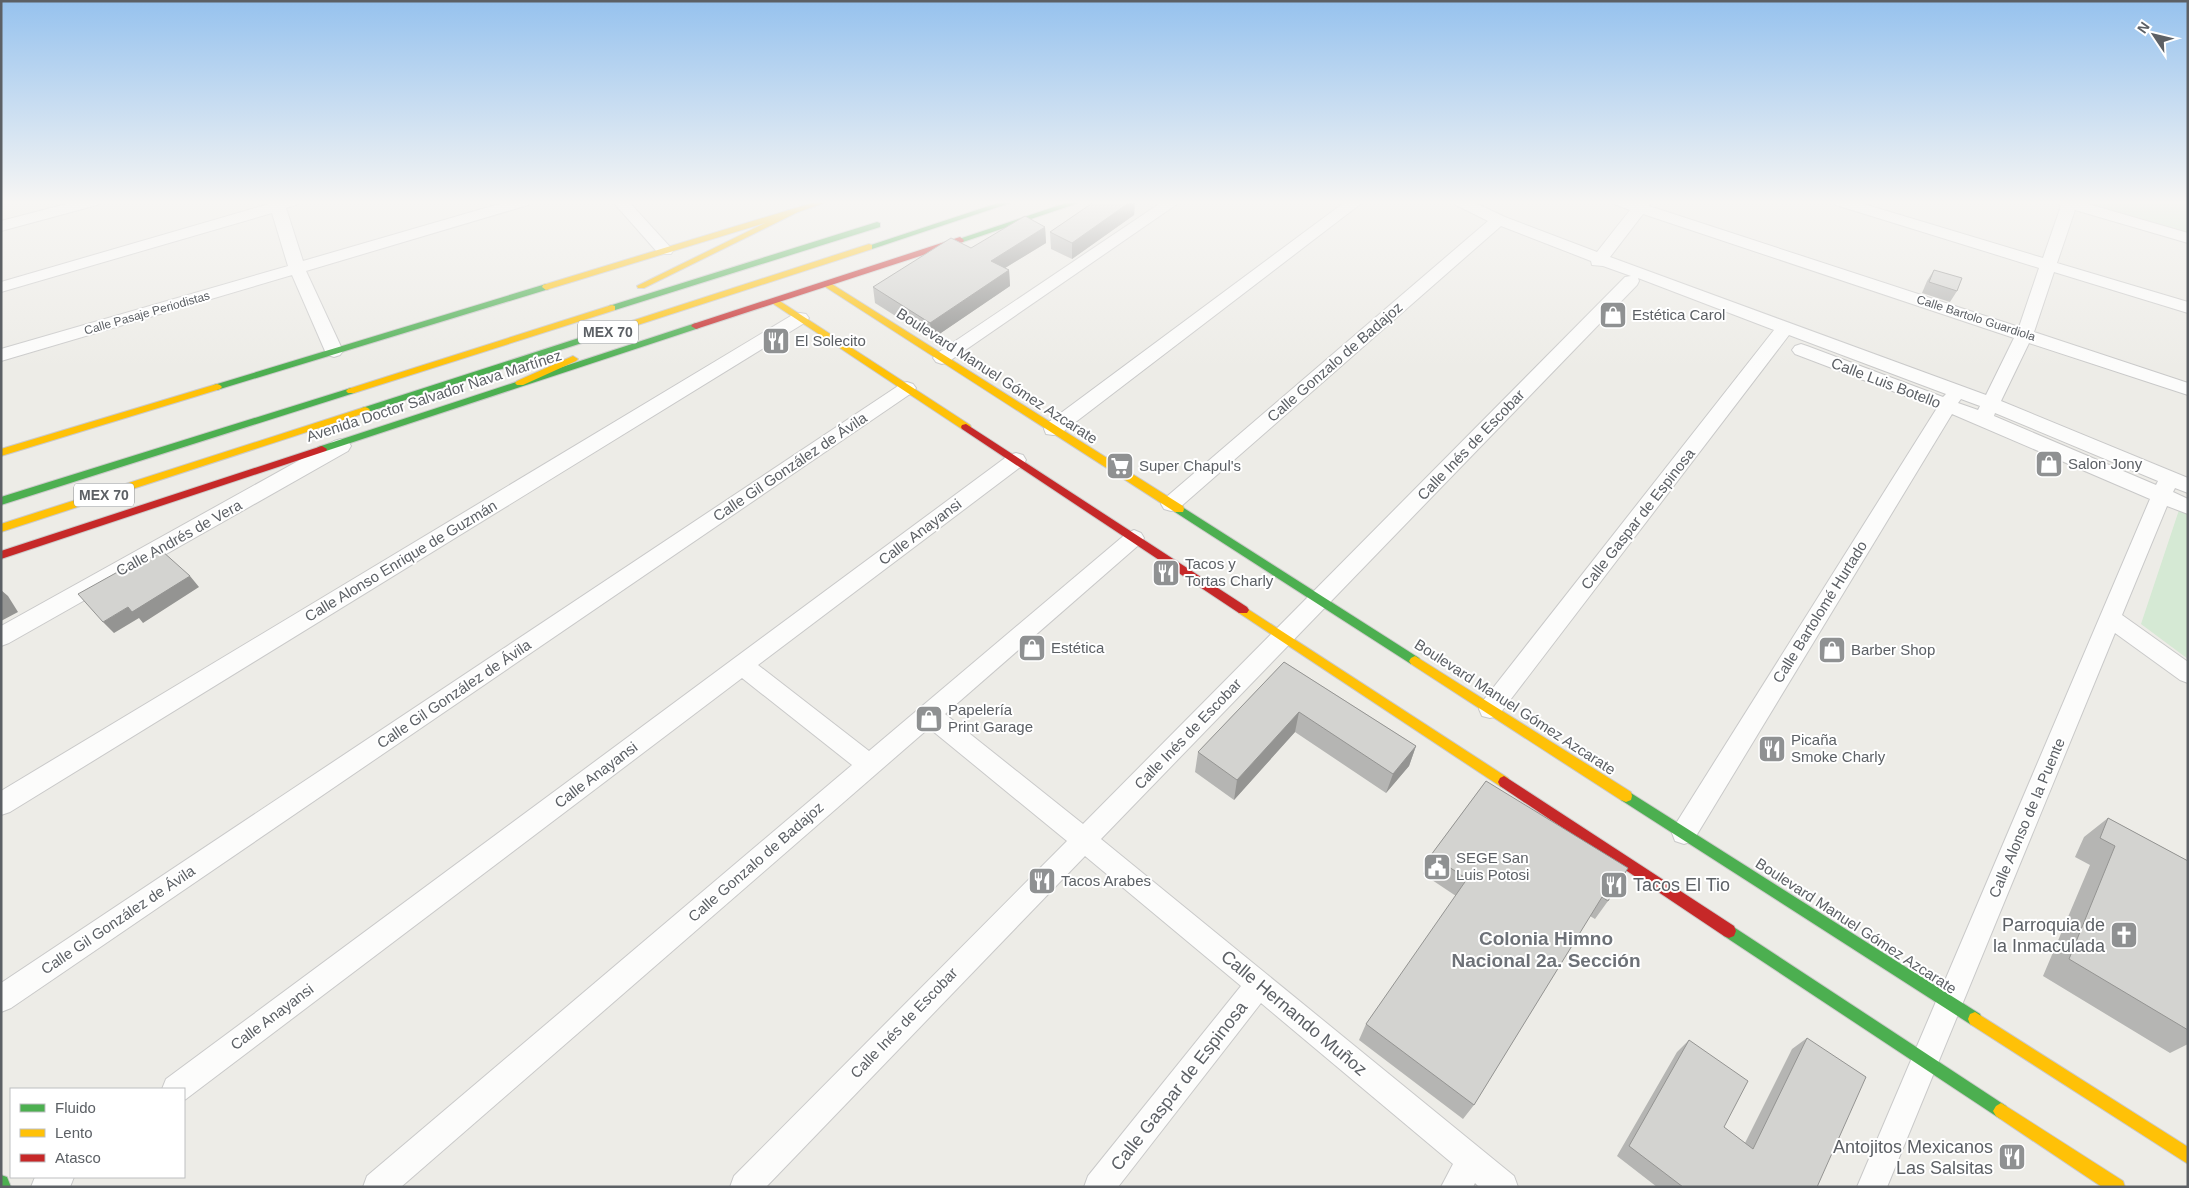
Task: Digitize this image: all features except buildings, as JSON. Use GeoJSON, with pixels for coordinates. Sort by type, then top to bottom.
{"type":"FeatureCollection","features":[{"type":"Feature","properties":{"kind":"main road"},"geometry":{"type":"LineString","coordinates":[[1,453],[644,257]]}},
{"type":"Feature","properties":{"kind":"main road"},"geometry":{"type":"LineString","coordinates":[[554,328],[691,257]]}},
{"type":"Feature","properties":{"kind":"main road","name":"Avenida Doctor Salvador Nava Martínez"},"geometry":{"type":"LineString","coordinates":[[1,501],[775,257]]}},
{"type":"Feature","properties":{"kind":"main road","name":"Avenida Doctor Salvador Nava Martínez"},"geometry":{"type":"LineString","coordinates":[[1,528],[837,257]]}},
{"type":"Feature","properties":{"kind":"main road","name":"Avenida Doctor Salvador Nava Martínez"},"geometry":{"type":"LineString","coordinates":[[1,555],[520,383],[908,257]]}},
{"type":"Feature","properties":{"kind":"main road"},"geometry":{"type":"LineString","coordinates":[[520,383],[585,353],[832,259]]}},
{"type":"Feature","properties":{"kind":"main road","name":"Boulevard Manuel Gómez Azcarate"},"geometry":{"type":"LineString","coordinates":[[827,284],[2188,1156]]}},
{"type":"Feature","properties":{"kind":"main road"},"geometry":{"type":"LineString","coordinates":[[826,299],[844,296]]}},
{"type":"Feature","properties":{"kind":"main road"},"geometry":{"type":"LineString","coordinates":[[775,301],[805,312],[907,388],[2118,1187]]}},
{"type":"Feature","properties":{"kind":"main road"},"geometry":{"type":"LineString","coordinates":[[1,551],[32,545]]}},
{"type":"Feature","properties":{"kind":"main road"},"geometry":{"type":"LineString","coordinates":[[1,1183],[3,1187]]}},
{"type":"Feature","properties":{"kind":"street"},"geometry":{"type":"LineString","coordinates":[[1,287],[100,257]]}},
{"type":"Feature","properties":{"kind":"street"},"geometry":{"type":"LineString","coordinates":[[295,257],[298,269],[334,351]]}},
{"type":"Feature","properties":{"kind":"street","name":"Calle Pasaje Periodistas"},"geometry":{"type":"LineString","coordinates":[[1,355],[337,257]]}},
{"type":"Feature","properties":{"kind":"street"},"geometry":{"type":"LineString","coordinates":[[942,358],[1090,257]]}},
{"type":"Feature","properties":{"kind":"street"},"geometry":{"type":"LineString","coordinates":[[1053,429],[1281,257]]}},
{"type":"Feature","properties":{"kind":"street","name":"Calle Gonzalo de Badajoz"},"geometry":{"type":"LineString","coordinates":[[1171,504],[1457,257]]}},
{"type":"Feature","properties":{"kind":"street","name":"Calle Luis Botello"},"geometry":{"type":"LineString","coordinates":[[1591,257],[1781,334],[1951,399],[1988,411],[2173,486],[2188,507]]}},
{"type":"Feature","properties":{"kind":"street","name":"Calle Bartolo Guardiola"},"geometry":{"type":"LineString","coordinates":[[1798,257],[2188,389]]}},
{"type":"Feature","properties":{"kind":"street"},"geometry":{"type":"LineString","coordinates":[[2023,257],[2188,308]]}},
{"type":"Feature","properties":{"kind":"street"},"geometry":{"type":"LineString","coordinates":[[1988,411],[2025,334],[2050,257]]}},
{"type":"Feature","properties":{"kind":"street","name":"Calle Luis Botello"},"geometry":{"type":"LineString","coordinates":[[1595,259],[1631,281],[1781,334]]}},
{"type":"Feature","properties":{"kind":"street","name":"Calle Inés de Escobar"},"geometry":{"type":"LineString","coordinates":[[744,1187],[1631,281]]}},
{"type":"Feature","properties":{"kind":"street","name":"Calle Alonso Enrique de Guzmán"},"geometry":{"type":"LineString","coordinates":[[1,804],[805,312]]}},
{"type":"Feature","properties":{"kind":"street","name":"Calle Gaspar de Espinosa"},"geometry":{"type":"LineString","coordinates":[[1490,709],[1781,334]]}},
{"type":"Feature","properties":{"kind":"street","name":"Calle Gil González de Ávila"},"geometry":{"type":"LineString","coordinates":[[1,999],[907,388]]}},
{"type":"Feature","properties":{"kind":"street","name":"Calle Bartolomé Hurtado"},"geometry":{"type":"LineString","coordinates":[[1684,833],[1951,399]]}},
{"type":"Feature","properties":{"kind":"street","name":"Calle Andrés de Vera"},"geometry":{"type":"LineString","coordinates":[[1,637],[356,437]]}},
{"type":"Feature","properties":{"kind":"street","name":"Calle Anayansi"},"geometry":{"type":"LineString","coordinates":[[177,1088],[1016,460]]}},
{"type":"Feature","properties":{"kind":"street","name":"Calle Alonso de la Puente"},"geometry":{"type":"LineString","coordinates":[[1872,1187],[2111,618],[2173,486]]}},
{"type":"Feature","properties":{"kind":"street","name":"Calle Gonzalo de Badajoz"},"geometry":{"type":"LineString","coordinates":[[378,1187],[1134,538]]}},
{"type":"Feature","properties":{"kind":"street"},"geometry":{"type":"LineString","coordinates":[[2111,618],[2188,674]]}},
{"type":"Feature","properties":{"kind":"street"},"geometry":{"type":"LineString","coordinates":[[742,665],[869,765]]}},
{"type":"Feature","properties":{"kind":"street","name":"Calle Hernando Muñoz"},"geometry":{"type":"LineString","coordinates":[[929,714],[1259,984],[1502,1187]]}},
{"type":"Feature","properties":{"kind":"street","name":"Calle Gaspar de Espinosa"},"geometry":{"type":"LineString","coordinates":[[1100,1187],[1259,984]]}},
{"type":"Feature","properties":{"kind":"street"},"geometry":{"type":"LineString","coordinates":[[1456,1187],[1471,1162]]}},
{"type":"Feature","properties":{"kind":"street"},"geometry":{"type":"LineString","coordinates":[[46,1187],[58,1178]]}},
{"type":"Feature","properties":{"kind":"green space"},"geometry":{"type":"Polygon","coordinates":[[[2181,504],[2188,506],[2188,659],[2141,624],[2181,504]]]}},
{"type":"Feature","properties":{"kind":"traffic: fast"},"geometry":{"type":"LineString","coordinates":[[612,308],[773,257]]}},
{"type":"Feature","properties":{"kind":"traffic: fast"},"geometry":{"type":"LineString","coordinates":[[217,387],[546,287]]}},
{"type":"Feature","properties":{"kind":"traffic: fast"},"geometry":{"type":"LineString","coordinates":[[322,449],[696,326]]}},
{"type":"Feature","properties":{"kind":"traffic: fast"},"geometry":{"type":"LineString","coordinates":[[365,410],[613,330]]}},
{"type":"Feature","properties":{"kind":"traffic: fast"},"geometry":{"type":"LineString","coordinates":[[1,501],[351,391]]}},
{"type":"Feature","properties":{"kind":"traffic: fast"},"geometry":{"type":"LineString","coordinates":[[1179,509],[1415,661]]}},
{"type":"Feature","properties":{"kind":"traffic: fast"},"geometry":{"type":"LineString","coordinates":[[1626,796],[1975,1019]]}},
{"type":"Feature","properties":{"kind":"traffic: fast"},"geometry":{"type":"LineString","coordinates":[[1729,931],[2001,1111]]}},
{"type":"Feature","properties":{"kind":"traffic: fast"},"geometry":{"type":"LineString","coordinates":[[1,1183],[3,1187]]}},
{"type":"Feature","properties":{"kind":"traffic: slow"},"geometry":{"type":"LineString","coordinates":[[546,287],[642,257]]}},
{"type":"Feature","properties":{"kind":"traffic: slow"},"geometry":{"type":"LineString","coordinates":[[641,286],[700,257]]}},
{"type":"Feature","properties":{"kind":"traffic: slow"},"geometry":{"type":"LineString","coordinates":[[613,330],[837,257]]}},
{"type":"Feature","properties":{"kind":"traffic: slow"},"geometry":{"type":"LineString","coordinates":[[827,284],[1179,509]]}},
{"type":"Feature","properties":{"kind":"traffic: slow"},"geometry":{"type":"LineString","coordinates":[[775,301],[966,427]]}},
{"type":"Feature","properties":{"kind":"traffic: slow"},"geometry":{"type":"LineString","coordinates":[[351,391],[612,308]]}},
{"type":"Feature","properties":{"kind":"traffic: slow"},"geometry":{"type":"LineString","coordinates":[[520,383],[573,359]]}},
{"type":"Feature","properties":{"kind":"traffic: slow"},"geometry":{"type":"LineString","coordinates":[[1,453],[217,387]]}},
{"type":"Feature","properties":{"kind":"traffic: slow"},"geometry":{"type":"LineString","coordinates":[[1,528],[365,410]]}},
{"type":"Feature","properties":{"kind":"traffic: slow"},"geometry":{"type":"LineString","coordinates":[[1243,610],[1504,782]]}},
{"type":"Feature","properties":{"kind":"traffic: slow"},"geometry":{"type":"LineString","coordinates":[[1415,661],[1626,796]]}},
{"type":"Feature","properties":{"kind":"traffic: slow"},"geometry":{"type":"LineString","coordinates":[[1975,1019],[2188,1156]]}},
{"type":"Feature","properties":{"kind":"traffic: slow"},"geometry":{"type":"LineString","coordinates":[[2001,1111],[2117,1187]]}},
{"type":"Feature","properties":{"kind":"traffic: jam"},"geometry":{"type":"LineString","coordinates":[[696,326],[906,257]]}},
{"type":"Feature","properties":{"kind":"traffic: jam"},"geometry":{"type":"LineString","coordinates":[[966,427],[1243,610]]}},
{"type":"Feature","properties":{"kind":"traffic: jam"},"geometry":{"type":"LineString","coordinates":[[1,555],[322,449]]}},
{"type":"Feature","properties":{"kind":"traffic: jam"},"geometry":{"type":"LineString","coordinates":[[1504,782],[1729,931]]}},
{"type":"Feature","properties":{"kind":"place","name":"Estética Carol"},"geometry":{"type":"Point","coordinates":[1613,315]}},
{"type":"Feature","properties":{"kind":"place","name":"El Solecito"},"geometry":{"type":"Point","coordinates":[776,341]}},
{"type":"Feature","properties":{"kind":"place","name":"Salon Jony"},"geometry":{"type":"Point","coordinates":[2049,464]}},
{"type":"Feature","properties":{"kind":"place","name":"Super Chapul's"},"geometry":{"type":"Point","coordinates":[1120,466]}},
{"type":"Feature","properties":{"kind":"place","name":"Tacos y Tortas Charly"},"geometry":{"type":"Point","coordinates":[1166,573]}},
{"type":"Feature","properties":{"kind":"place","name":"Estética"},"geometry":{"type":"Point","coordinates":[1032,648]}},
{"type":"Feature","properties":{"kind":"place","name":"Barber Shop"},"geometry":{"type":"Point","coordinates":[1832,650]}},
{"type":"Feature","properties":{"kind":"place","name":"Papelería Print Garage"},"geometry":{"type":"Point","coordinates":[929,719]}},
{"type":"Feature","properties":{"kind":"place","name":"Picaña Smoke Charly"},"geometry":{"type":"Point","coordinates":[1772,749]}},
{"type":"Feature","properties":{"kind":"place","name":"SEGE San Luis Potosi"},"geometry":{"type":"Point","coordinates":[1437,867]}},
{"type":"Feature","properties":{"kind":"place","name":"Tacos Arabes"},"geometry":{"type":"Point","coordinates":[1042,881]}},
{"type":"Feature","properties":{"kind":"place","name":"Tacos El Tio"},"geometry":{"type":"Point","coordinates":[1614,885]}},
{"type":"Feature","properties":{"kind":"place","name":"Parroquia de la Inmaculada"},"geometry":{"type":"Point","coordinates":[2124,935]}},
{"type":"Feature","properties":{"kind":"place","name":"Antojitos Mexicanos Las Salsitas"},"geometry":{"type":"Point","coordinates":[2012,1157]}},
{"type":"Feature","properties":{"kind":"district","name":"Colonia Himno Nacional 2a. Sección"},"geometry":{"type":"Point","coordinates":[1546,949]}}]}
